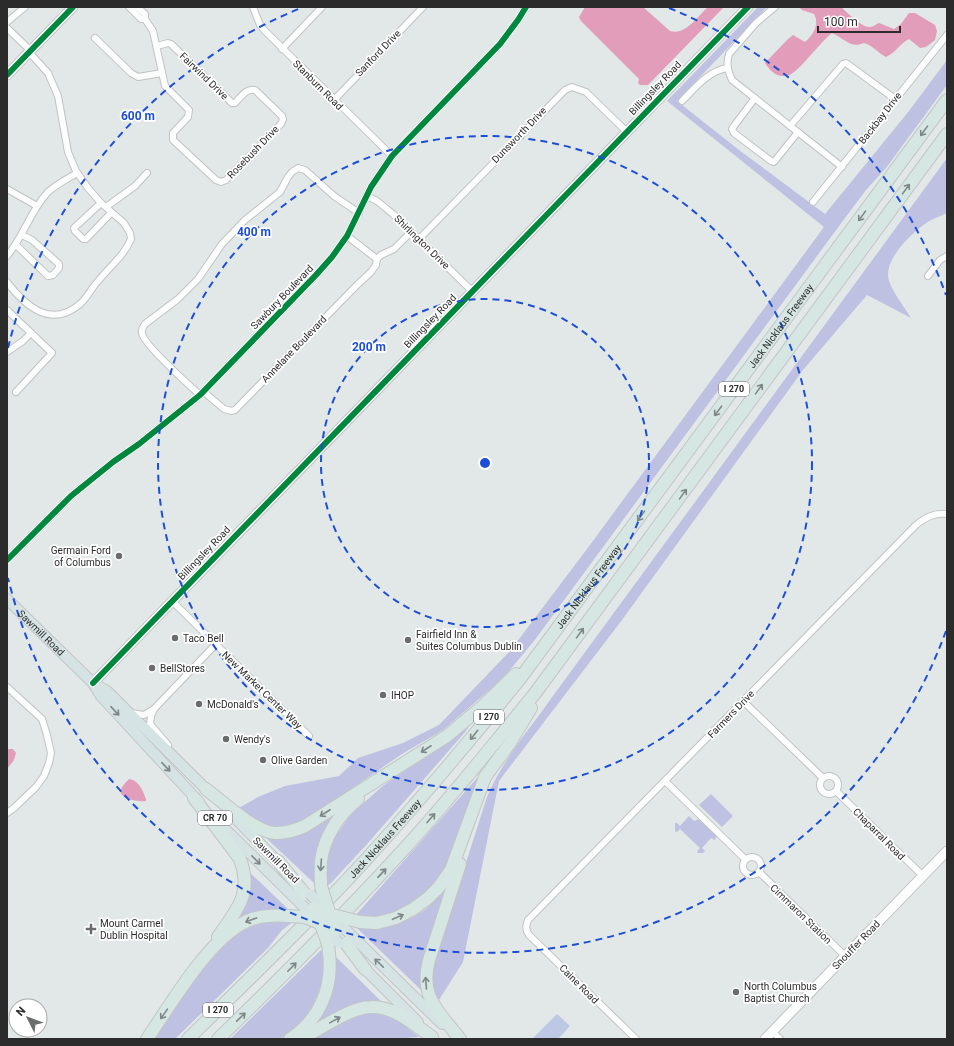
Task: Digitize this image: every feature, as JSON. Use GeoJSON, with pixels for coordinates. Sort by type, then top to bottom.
{"type":"FeatureCollection","features":[{"type":"Feature","properties":{"kind":"highway","name":"Jack Nicklaus Freeway"},"geometry":{"type":"LineString","coordinates":[[188,1039],[286,943],[360,866],[456,757],[519,680],[584,594],[947,100]]}},
{"type":"Feature","properties":{"kind":"highway","name":"Jack Nicklaus Freeway"},"geometry":{"type":"LineString","coordinates":[[218,1039],[300,959],[406,847],[470,773],[536,692],[947,134]]}},
{"type":"Feature","properties":{"kind":"highway"},"geometry":{"type":"LineString","coordinates":[[206,789],[254,826],[264,831],[276,834],[290,832],[305,826],[447,736],[512,677],[584,594]]}},
{"type":"Feature","properties":{"kind":"highway"},"geometry":{"type":"LineString","coordinates":[[278,861],[303,899],[314,908],[329,914],[360,922],[377,922],[396,918],[413,909],[428,898],[439,887],[451,870],[485,777],[510,743],[557,664]]}},
{"type":"Feature","properties":{"kind":"highway"},"geometry":{"type":"LineString","coordinates":[[365,969],[329,914],[321,886],[321,862],[325,844],[332,828],[339,819],[354,802],[405,763]]}},
{"type":"Feature","properties":{"kind":"highway"},"geometry":{"type":"LineString","coordinates":[[147,1039],[240,904],[244,893],[245,880],[240,859],[194,798]]}},
{"type":"Feature","properties":{"kind":"highway"},"geometry":{"type":"LineString","coordinates":[[459,1039],[430,999],[426,984],[426,972],[471,829],[475,804]]}},
{"type":"Feature","properties":{"kind":"highway"},"geometry":{"type":"LineString","coordinates":[[290,1039],[307,1025],[320,1008],[328,988],[330,962],[328,944],[314,908]]}},
{"type":"Feature","properties":{"kind":"highway"},"geometry":{"type":"LineString","coordinates":[[199,965],[231,931],[247,921],[262,917],[277,915],[305,917],[320,923],[345,937]]}},
{"type":"Feature","properties":{"kind":"highway"},"geometry":{"type":"LineString","coordinates":[[301,1039],[353,1010],[372,1006],[402,1017],[434,1038]]}},
{"type":"Feature","properties":{"kind":"main road","name":"Sawmill Road"},"geometry":{"type":"LineString","coordinates":[[7,599],[93,683],[101,696],[194,798],[303,899],[320,923]]}},
{"type":"Feature","properties":{"kind":"main road","name":"Sawmill Road"},"geometry":{"type":"LineString","coordinates":[[93,683],[107,690],[278,861]]}},
{"type":"Feature","properties":{"kind":"main road","name":"Sawmill Road"},"geometry":{"type":"LineString","coordinates":[[303,899],[329,914]]}},
{"type":"Feature","properties":{"kind":"main road"},"geometry":{"type":"LineString","coordinates":[[345,937],[459,1039]]}},
{"type":"Feature","properties":{"kind":"main road"},"geometry":{"type":"LineString","coordinates":[[365,969],[434,1038]]}},
{"type":"Feature","properties":{"kind":"street"},"geometry":{"type":"LineString","coordinates":[[7,22],[25,7]]}},
{"type":"Feature","properties":{"kind":"street"},"geometry":{"type":"LineString","coordinates":[[7,75],[73,7]]}},
{"type":"Feature","properties":{"kind":"street"},"geometry":{"type":"LineString","coordinates":[[129,7],[141,19],[145,19]]}},
{"type":"Feature","properties":{"kind":"street"},"geometry":{"type":"LineString","coordinates":[[95,38],[131,73],[138,77],[162,73],[153,30],[145,19],[145,14],[138,7]]}},
{"type":"Feature","properties":{"kind":"street","name":"Stanburn Road"},"geometry":{"type":"LineString","coordinates":[[253,7],[256,18],[264,32],[392,156]]}},
{"type":"Feature","properties":{"kind":"street"},"geometry":{"type":"LineString","coordinates":[[282,49],[322,7]]}},
{"type":"Feature","properties":{"kind":"street","name":"Sanford Drive"},"geometry":{"type":"LineString","coordinates":[[334,100],[423,7]]}},
{"type":"Feature","properties":{"kind":"street","name":"Sawbury Boulevard"},"geometry":{"type":"LineString","coordinates":[[7,560],[72,496],[112,462],[139,444],[202,393],[316,276],[347,236],[378,175],[392,156],[500,44],[526,7]]}},
{"type":"Feature","properties":{"kind":"street","name":"Billingsley Road"},"geometry":{"type":"LineString","coordinates":[[93,683],[748,7]]}},
{"type":"Feature","properties":{"kind":"street"},"geometry":{"type":"LineString","coordinates":[[775,7],[756,23],[729,54],[727,68],[732,80],[842,167]]}},
{"type":"Feature","properties":{"kind":"street"},"geometry":{"type":"LineString","coordinates":[[7,28],[48,73],[58,96],[68,152],[77,173],[103,205],[124,223],[131,236],[130,242],[118,260],[100,279],[80,304],[67,312],[56,315],[38,311],[23,301],[7,282]]}},
{"type":"Feature","properties":{"kind":"street","name":"Backbay Drive"},"geometry":{"type":"LineString","coordinates":[[813,202],[947,35]]}},
{"type":"Feature","properties":{"kind":"street","name":"Fairwind Drive"},"geometry":{"type":"LineString","coordinates":[[156,46],[168,43],[171,44],[232,103],[235,103],[250,89],[255,90],[280,114],[283,119]]}},
{"type":"Feature","properties":{"kind":"street"},"geometry":{"type":"LineString","coordinates":[[790,126],[843,64],[846,63],[895,99]]}},
{"type":"Feature","properties":{"kind":"street"},"geometry":{"type":"LineString","coordinates":[[682,101],[706,77],[714,72],[727,68]]}},
{"type":"Feature","properties":{"kind":"street","name":"Rosebush Drive"},"geometry":{"type":"LineString","coordinates":[[162,73],[165,86],[189,110],[188,117],[173,133],[173,140],[216,180],[222,182],[226,180],[281,124],[283,119]]}},
{"type":"Feature","properties":{"kind":"street","name":"Dunsworth Drive"},"geometry":{"type":"LineString","coordinates":[[419,239],[565,90],[572,87],[586,92],[627,132]]}},
{"type":"Feature","properties":{"kind":"street"},"geometry":{"type":"LineString","coordinates":[[755,98],[732,129],[734,133],[774,162],[798,132]]}},
{"type":"Feature","properties":{"kind":"street"},"geometry":{"type":"LineString","coordinates":[[202,393],[149,346],[142,332],[142,328],[145,324],[178,299],[198,279],[222,244],[245,220],[280,192],[288,177],[298,168],[305,170],[334,196],[359,213]]}},
{"type":"Feature","properties":{"kind":"street"},"geometry":{"type":"LineString","coordinates":[[7,256],[22,235],[37,206],[57,185],[77,173]]}},
{"type":"Feature","properties":{"kind":"street"},"geometry":{"type":"LineString","coordinates":[[111,213],[86,239],[83,239],[75,231],[74,228],[103,205],[136,186],[148,173]]}},
{"type":"Feature","properties":{"kind":"street"},"geometry":{"type":"LineString","coordinates":[[7,189],[37,206]]}},
{"type":"Feature","properties":{"kind":"street","name":"Shirlington Drive"},"geometry":{"type":"LineString","coordinates":[[367,196],[377,201],[393,214],[472,291]]}},
{"type":"Feature","properties":{"kind":"street","name":"Annelane Boulevard"},"geometry":{"type":"LineString","coordinates":[[202,393],[224,409],[232,412],[235,410],[371,272],[376,265],[377,259],[394,249],[411,232]]}},
{"type":"Feature","properties":{"kind":"street"},"geometry":{"type":"LineString","coordinates":[[16,245],[48,276],[53,275],[60,268],[59,264],[32,240],[22,235]]}},
{"type":"Feature","properties":{"kind":"street"},"geometry":{"type":"LineString","coordinates":[[347,236],[377,259]]}},
{"type":"Feature","properties":{"kind":"street"},"geometry":{"type":"LineString","coordinates":[[928,276],[940,260],[947,256]]}},
{"type":"Feature","properties":{"kind":"street"},"geometry":{"type":"LineString","coordinates":[[7,310],[51,352],[51,355],[16,392]]}},
{"type":"Feature","properties":{"kind":"street"},"geometry":{"type":"LineString","coordinates":[[7,352],[23,341],[31,333]]}},
{"type":"Feature","properties":{"kind":"street","name":"Farmers Drive"},"geometry":{"type":"LineString","coordinates":[[526,927],[528,920],[916,525],[925,518],[933,515],[946,514]]}},
{"type":"Feature","properties":{"kind":"street","name":"New Market Center Way"},"geometry":{"type":"LineString","coordinates":[[172,601],[309,736]]}},
{"type":"Feature","properties":{"kind":"street","name":"New Market Center Way"},"geometry":{"type":"LineString","coordinates":[[154,709],[216,644]]}},
{"type":"Feature","properties":{"kind":"street"},"geometry":{"type":"LineString","coordinates":[[7,687],[42,719],[47,735],[50,753],[49,763],[44,776],[31,792],[7,813]]}},
{"type":"Feature","properties":{"kind":"street","name":"Chaparral Road"},"geometry":{"type":"LineString","coordinates":[[743,701],[823,778]]}},
{"type":"Feature","properties":{"kind":"street"},"geometry":{"type":"LineString","coordinates":[[129,712],[144,714],[154,709]]}},
{"type":"Feature","properties":{"kind":"street"},"geometry":{"type":"LineString","coordinates":[[154,709],[150,724],[167,744],[171,754]]}},
{"type":"Feature","properties":{"kind":"street","name":"Chaparral Road"},"geometry":{"type":"LineString","coordinates":[[828,776],[836,778],[839,786],[836,791],[830,794],[823,791],[820,784],[823,778],[828,776]]}},
{"type":"Feature","properties":{"kind":"street","name":"Cimmaron Station"},"geometry":{"type":"LineString","coordinates":[[665,781],[745,859]]}},
{"type":"Feature","properties":{"kind":"street","name":"Chaparral Road"},"geometry":{"type":"LineString","coordinates":[[836,791],[923,876]]}},
{"type":"Feature","properties":{"kind":"street","name":"Snouffer Road"},"geometry":{"type":"LineString","coordinates":[[765,1039],[947,851]]}},
{"type":"Feature","properties":{"kind":"street","name":"Cimmaron Station"},"geometry":{"type":"LineString","coordinates":[[753,856],[758,859],[761,867],[759,872],[752,875],[745,872],[743,865],[745,859],[753,856]]}},
{"type":"Feature","properties":{"kind":"street","name":"Cimmaron Station"},"geometry":{"type":"LineString","coordinates":[[759,872],[845,956]]}},
{"type":"Feature","properties":{"kind":"street","name":"Caine Road"},"geometry":{"type":"LineString","coordinates":[[526,927],[529,935],[636,1039]]}},
{"type":"Feature","properties":{"kind":"street"},"geometry":{"type":"LineString","coordinates":[[772,1031],[780,1039]]}},
{"type":"Feature","properties":{"kind":"shaded area"},"geometry":{"type":"Polygon","coordinates":[[[585,7],[643,7],[670,31],[676,32],[686,28],[708,7],[724,7],[648,85],[640,85],[638,83],[639,79],[581,21],[579,17],[585,7]]]}},
{"type":"Feature","properties":{"kind":"shaded area"},"geometry":{"type":"Polygon","coordinates":[[[758,7],[767,7],[677,101],[739,150],[825,214],[909,111],[947,60],[947,85],[886,168],[866,190],[842,222],[534,641],[509,671],[493,687],[443,730],[402,754],[303,822],[273,829],[237,809],[258,797],[285,786],[339,776],[358,758],[403,743],[439,725],[510,651],[824,227],[667,101],[758,7]]]}},
{"type":"Feature","properties":{"kind":"shaded area"},"geometry":{"type":"Polygon","coordinates":[[[799,7],[841,7],[867,27],[871,27],[879,23],[894,29],[901,24],[909,13],[915,13],[935,25],[937,31],[935,40],[926,47],[920,48],[909,39],[886,57],[867,44],[851,44],[832,33],[793,73],[781,76],[775,74],[765,63],[793,35],[805,42],[815,30],[816,18],[814,14],[802,10],[799,7]]]}},
{"type":"Feature","properties":{"kind":"shaded area"},"geometry":{"type":"Polygon","coordinates":[[[947,158],[947,213],[925,224],[904,243],[893,258],[888,273],[891,285],[911,318],[867,295],[803,370],[622,620],[499,781],[463,962],[437,1003],[430,975],[487,797],[500,771],[524,735],[947,158]]]}},
{"type":"Feature","properties":{"kind":"shaded area"},"geometry":{"type":"Polygon","coordinates":[[[472,721],[466,731],[368,843],[326,887],[324,864],[328,847],[351,814],[384,785],[447,742],[472,721]]]}},
{"type":"Feature","properties":{"kind":"shaded area"},"geometry":{"type":"Polygon","coordinates":[[[7,749],[13,749],[16,753],[14,760],[7,769],[7,749]]]}},
{"type":"Feature","properties":{"kind":"shaded area"},"geometry":{"type":"Polygon","coordinates":[[[477,778],[479,779],[449,864],[429,891],[411,904],[401,909],[378,916],[355,916],[477,778]]]}},
{"type":"Feature","properties":{"kind":"shaded area"},"geometry":{"type":"Polygon","coordinates":[[[129,779],[135,781],[140,786],[146,801],[134,800],[123,796],[121,790],[129,779]]]}},
{"type":"Feature","properties":{"kind":"shaded area"},"geometry":{"type":"Polygon","coordinates":[[[711,794],[733,816],[722,827],[699,805],[711,794]]]}},
{"type":"Feature","properties":{"kind":"shaded area"},"geometry":{"type":"Polygon","coordinates":[[[332,813],[318,848],[314,883],[263,835],[332,813]]]}},
{"type":"Feature","properties":{"kind":"shaded area"},"geometry":{"type":"Polygon","coordinates":[[[689,816],[694,821],[699,819],[717,836],[715,840],[711,838],[702,848],[705,851],[703,853],[698,853],[697,851],[700,848],[680,829],[677,832],[675,831],[675,823],[680,826],[689,816]]]}},
{"type":"Feature","properties":{"kind":"shaded area"},"geometry":{"type":"Polygon","coordinates":[[[246,869],[288,909],[269,911],[230,924],[246,869]]]}},
{"type":"Feature","properties":{"kind":"shaded area"},"geometry":{"type":"Polygon","coordinates":[[[448,886],[424,993],[357,928],[374,928],[392,925],[416,916],[427,908],[448,886]]]}},
{"type":"Feature","properties":{"kind":"shaded area"},"geometry":{"type":"Polygon","coordinates":[[[271,921],[293,922],[282,930],[268,948],[175,1039],[152,1039],[214,953],[238,933],[252,926],[271,921]]]}},
{"type":"Feature","properties":{"kind":"shaded area"},"geometry":{"type":"Polygon","coordinates":[[[321,950],[323,951],[324,969],[319,991],[309,1011],[296,1028],[288,1035],[275,1040],[230,1039],[321,950]]]}},
{"type":"Feature","properties":{"kind":"shaded area"},"geometry":{"type":"Polygon","coordinates":[[[334,955],[386,1006],[312,1026],[334,955]]]}},
{"type":"Feature","properties":{"kind":"shaded area"},"geometry":{"type":"Polygon","coordinates":[[[384,1012],[398,1020],[419,1037],[392,1039],[310,1039],[359,1013],[384,1012]]]}},
{"type":"Feature","properties":{"kind":"shaded area"},"geometry":{"type":"Polygon","coordinates":[[[557,1014],[570,1026],[558,1039],[532,1039],[557,1014]]]}},
{"type":"Feature","properties":{"kind":"cycle path"},"geometry":{"type":"LineString","coordinates":[[7,75],[73,7]]}},
{"type":"Feature","properties":{"kind":"cycle path"},"geometry":{"type":"LineString","coordinates":[[7,560],[71,496],[200,395],[316,275],[332,257],[347,236],[371,187],[392,156],[500,44],[526,7]]}},
{"type":"Feature","properties":{"kind":"cycle path"},"geometry":{"type":"LineString","coordinates":[[93,683],[748,7]]}},
{"type":"Feature","properties":{"kind":"place","name":"Germain Ford of Columbus"},"geometry":{"type":"Point","coordinates":[119,556]}},
{"type":"Feature","properties":{"kind":"place","name":"Taco Bell"},"geometry":{"type":"Point","coordinates":[175,638]}},
{"type":"Feature","properties":{"kind":"place","name":"Fairfield Inn & Suites Columbus Dublin"},"geometry":{"type":"Point","coordinates":[408,640]}},
{"type":"Feature","properties":{"kind":"place","name":"BellStores"},"geometry":{"type":"Point","coordinates":[152,668]}},
{"type":"Feature","properties":{"kind":"place","name":"IHOP"},"geometry":{"type":"Point","coordinates":[383,695]}},
{"type":"Feature","properties":{"kind":"place","name":"McDonald's"},"geometry":{"type":"Point","coordinates":[199,704]}},
{"type":"Feature","properties":{"kind":"place","name":"Wendy's"},"geometry":{"type":"Point","coordinates":[226,739]}},
{"type":"Feature","properties":{"kind":"place","name":"Olive Garden"},"geometry":{"type":"Point","coordinates":[263,760]}},
{"type":"Feature","properties":{"kind":"place","name":"Mount Carmel Dublin Hospital"},"geometry":{"type":"Point","coordinates":[91,929]}},
{"type":"Feature","properties":{"kind":"place","name":"North Columbus Baptist Church"},"geometry":{"type":"Point","coordinates":[736,992]}}]}
